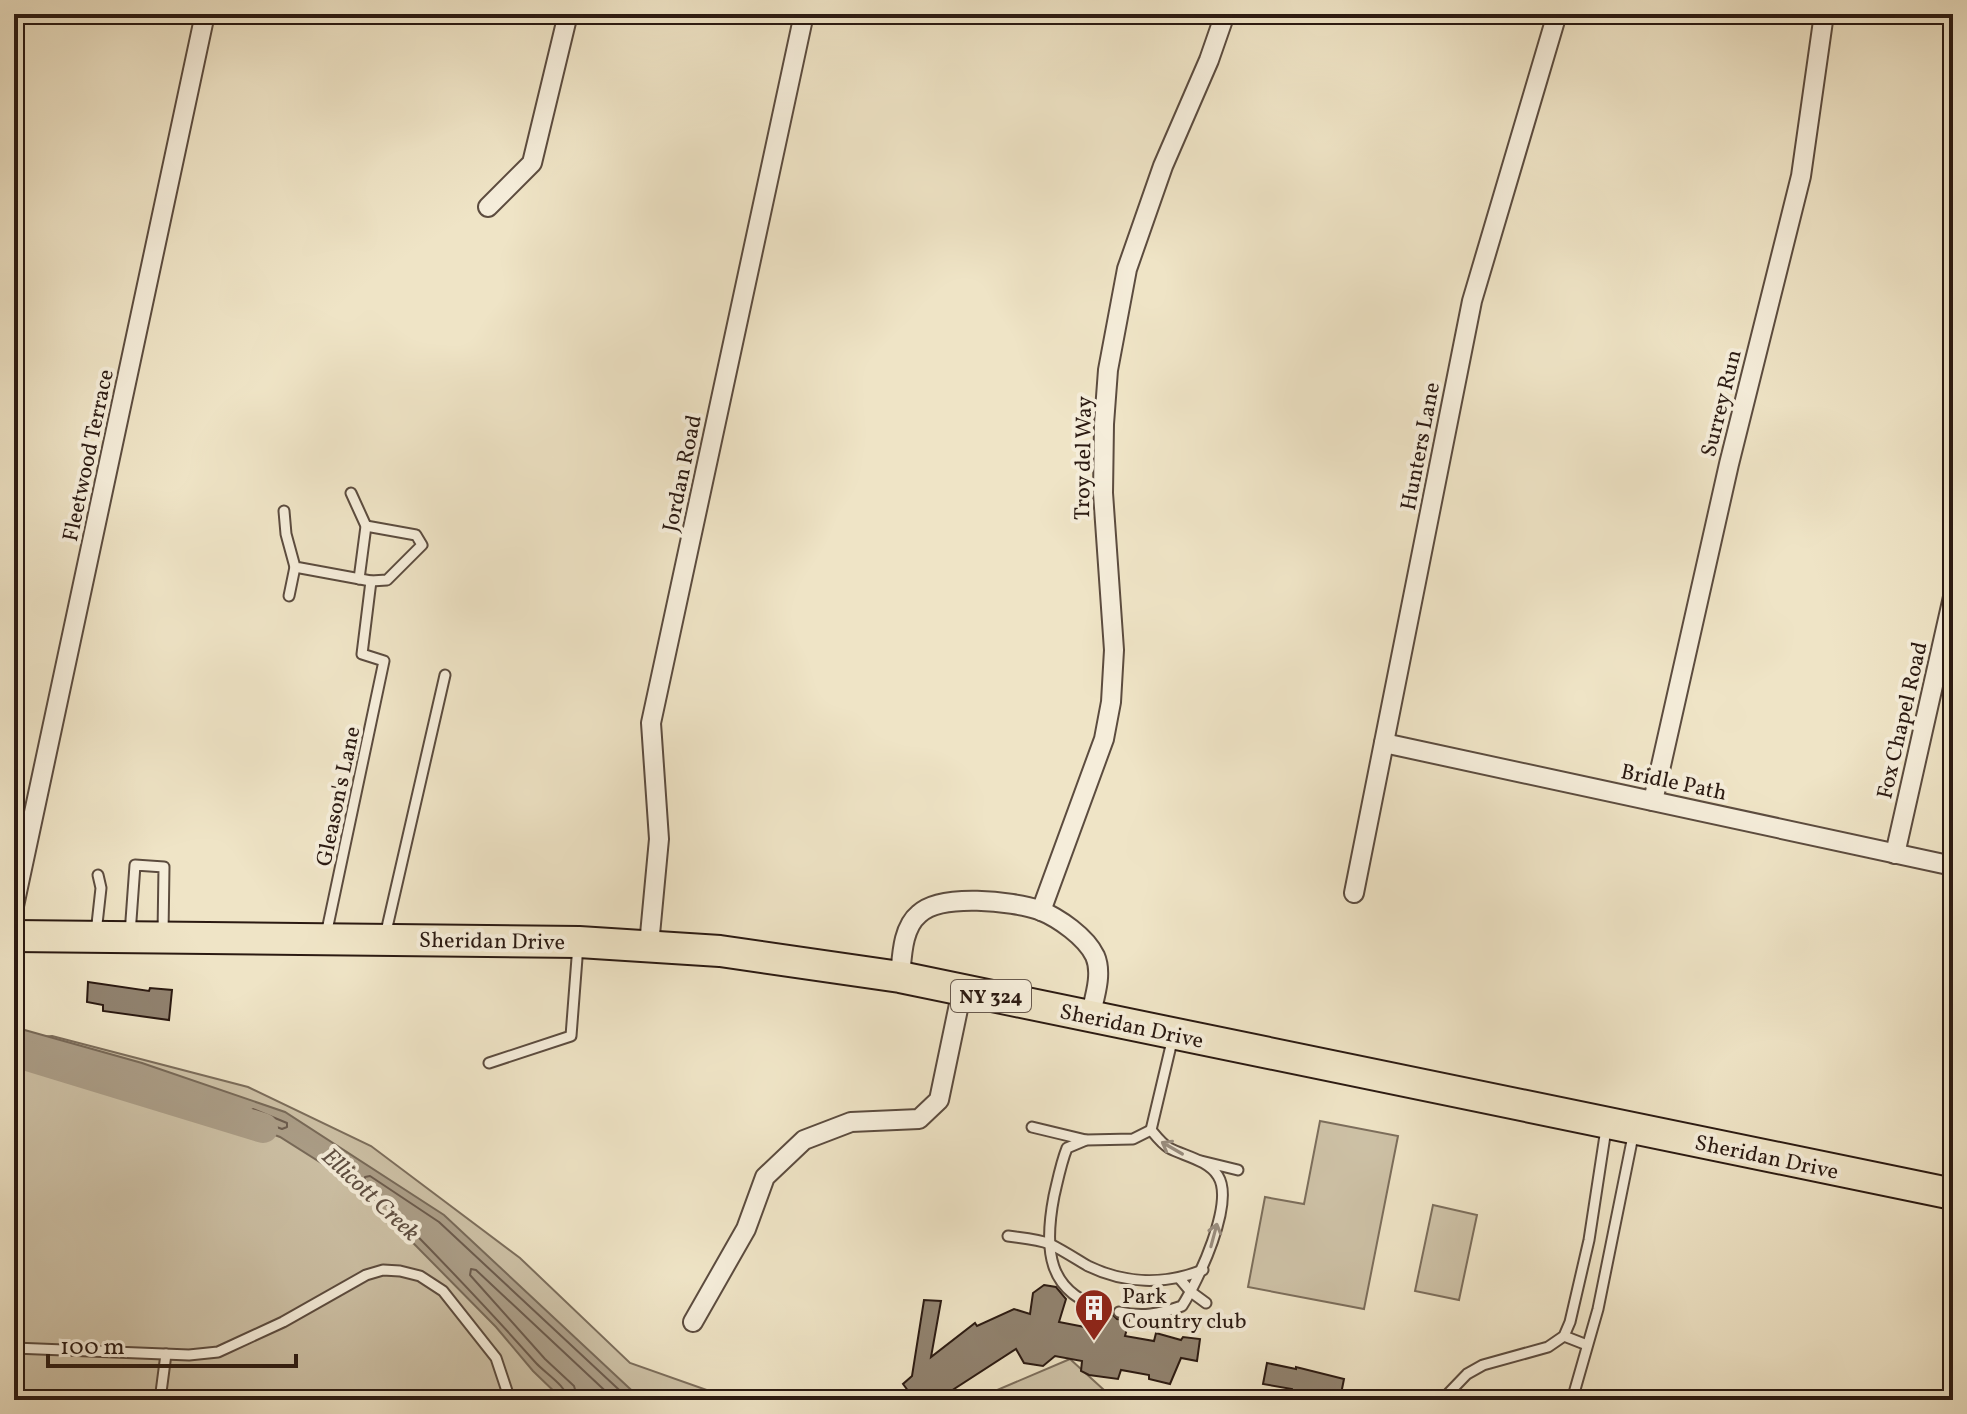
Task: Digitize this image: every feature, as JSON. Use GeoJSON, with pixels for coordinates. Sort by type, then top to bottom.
{"type":"FeatureCollection","features":[{"type":"Feature","properties":{"kind":"main road","name":"Sheridan Drive"},"geometry":{"type":"LineString","coordinates":[[14,936],[579,942],[720,951],[900,977],[1953,1194]]}},
{"type":"Feature","properties":{"kind":"street","name":"Fleetwood Terrace"},"geometry":{"type":"LineString","coordinates":[[14,906],[205,14]]}},
{"type":"Feature","properties":{"kind":"street"},"geometry":{"type":"LineString","coordinates":[[488,207],[532,163],[568,14]]}},
{"type":"Feature","properties":{"kind":"street","name":"Jordan Road"},"geometry":{"type":"LineString","coordinates":[[649,945],[659,839],[651,723],[804,14]]}},
{"type":"Feature","properties":{"kind":"street","name":"Troy del Way"},"geometry":{"type":"LineString","coordinates":[[1041,911],[1104,739],[1111,702],[1114,650],[1103,493],[1104,424],[1108,370],[1127,269],[1163,166],[1209,60],[1225,14]]}},
{"type":"Feature","properties":{"kind":"street","name":"Hunters Lane"},"geometry":{"type":"LineString","coordinates":[[1354,893],[1472,301],[1557,14]]}},
{"type":"Feature","properties":{"kind":"street","name":"Surrey Run"},"geometry":{"type":"LineString","coordinates":[[1653,801],[1729,464],[1801,176],[1824,14]]}},
{"type":"Feature","properties":{"kind":"street","name":"Fox Chapel Road"},"geometry":{"type":"LineString","coordinates":[[1895,854],[1953,597]]}},
{"type":"Feature","properties":{"kind":"street","name":"Bridle Path"},"geometry":{"type":"LineString","coordinates":[[1384,743],[1953,866]]}},
{"type":"Feature","properties":{"kind":"street"},"geometry":{"type":"LineString","coordinates":[[900,977],[909,929],[919,913],[937,905],[963,901],[1003,902],[1041,911],[1075,933],[1090,947],[1097,960],[1098,978],[1090,1017]]}},
{"type":"Feature","properties":{"kind":"street"},"geometry":{"type":"LineString","coordinates":[[693,1322],[746,1229],[765,1177],[804,1140],[851,1122],[919,1119],[939,1100],[962,990]]}},
{"type":"Feature","properties":{"kind":"lane"},"geometry":{"type":"LineString","coordinates":[[351,493],[366,526],[359,579]]}},
{"type":"Feature","properties":{"kind":"lane"},"geometry":{"type":"LineString","coordinates":[[284,511],[286,534],[295,567],[289,596]]}},
{"type":"Feature","properties":{"kind":"lane"},"geometry":{"type":"LineString","coordinates":[[295,567],[371,581],[387,580],[422,545],[416,535],[366,526]]}},
{"type":"Feature","properties":{"kind":"lane","name":"Gleason's Lane"},"geometry":{"type":"LineString","coordinates":[[325,938],[384,661],[362,654],[371,581]]}},
{"type":"Feature","properties":{"kind":"lane"},"geometry":{"type":"LineString","coordinates":[[384,939],[445,675]]}},
{"type":"Feature","properties":{"kind":"lane"},"geometry":{"type":"LineString","coordinates":[[130,937],[135,865],[164,867],[163,937]]}},
{"type":"Feature","properties":{"kind":"lane"},"geometry":{"type":"LineString","coordinates":[[96,937],[101,888],[98,875]]}},
{"type":"Feature","properties":{"kind":"lane"},"geometry":{"type":"LineString","coordinates":[[489,1063],[571,1036],[579,942]]}},
{"type":"Feature","properties":{"kind":"lane"},"geometry":{"type":"LineString","coordinates":[[1151,1130],[1173,1034]]}},
{"type":"Feature","properties":{"kind":"lane"},"geometry":{"type":"LineString","coordinates":[[1442,1400],[1467,1374],[1483,1365],[1548,1347],[1564,1336],[1620,1125]]}},
{"type":"Feature","properties":{"kind":"lane"},"geometry":{"type":"LineString","coordinates":[[1572,1400],[1598,1309],[1620,1125]]}},
{"type":"Feature","properties":{"kind":"lane"},"geometry":{"type":"LineString","coordinates":[[1032,1127],[1086,1140],[1133,1139],[1151,1130]]}},
{"type":"Feature","properties":{"kind":"lane"},"geometry":{"type":"LineString","coordinates":[[1151,1130],[1166,1147],[1198,1160],[1238,1170]]}},
{"type":"Feature","properties":{"kind":"lane"},"geometry":{"type":"LineString","coordinates":[[1086,1140],[1067,1148],[1061,1163],[1048,1243],[1052,1268],[1069,1290],[1085,1304],[1106,1309]]}},
{"type":"Feature","properties":{"kind":"lane"},"geometry":{"type":"LineString","coordinates":[[1180,1279],[1206,1303],[1200,1287],[1223,1199],[1218,1176],[1198,1160]]}},
{"type":"Feature","properties":{"kind":"lane"},"geometry":{"type":"LineString","coordinates":[[1008,1236],[1048,1243],[1091,1267],[1122,1277],[1154,1282],[1180,1279],[1203,1270]]}},
{"type":"Feature","properties":{"kind":"lane"},"geometry":{"type":"LineString","coordinates":[[14,1348],[189,1355],[218,1352],[283,1322],[366,1275],[383,1270],[400,1271],[420,1276],[443,1291],[496,1358],[510,1400]]}},
{"type":"Feature","properties":{"kind":"lane"},"geometry":{"type":"LineString","coordinates":[[1119,1312],[1138,1316],[1158,1315],[1182,1306],[1203,1270]]}},
{"type":"Feature","properties":{"kind":"lane"},"geometry":{"type":"LineString","coordinates":[[1564,1336],[1587,1345]]}},
{"type":"Feature","properties":{"kind":"lane"},"geometry":{"type":"LineString","coordinates":[[160,1400],[166,1354]]}},
{"type":"Feature","properties":{"kind":"shaded area"},"geometry":{"type":"Polygon","coordinates":[[[52,1036],[248,1087],[371,1146],[520,1258],[630,1363],[735,1400],[14,1400],[14,1039],[52,1036]]]}},
{"type":"Feature","properties":{"kind":"shaded area"},"geometry":{"type":"Polygon","coordinates":[[[1320,1121],[1398,1136],[1364,1309],[1248,1287],[1265,1197],[1304,1204],[1320,1121]]]}},
{"type":"Feature","properties":{"kind":"shaded area"},"geometry":{"type":"Polygon","coordinates":[[[1433,1205],[1477,1215],[1459,1300],[1415,1291],[1433,1205]]]}},
{"type":"Feature","properties":{"kind":"shaded area","name":"Park Country club"},"geometry":{"type":"Polygon","coordinates":[[[1070,1359],[1115,1400],[981,1400],[983,1396],[1070,1359]]]}},
{"type":"Feature","properties":{"kind":"water"},"geometry":{"type":"Polygon","coordinates":[[[14,1027],[142,1063],[285,1112],[444,1215],[642,1400],[563,1400],[356,1185],[280,1137],[140,1084],[14,1045],[14,1027]]]}},
{"type":"Feature","properties":{"kind":"building"},"geometry":{"type":"Polygon","coordinates":[[[88,982],[149,991],[150,988],[172,990],[169,1020],[103,1011],[103,1005],[87,1002],[88,982]]]}},
{"type":"Feature","properties":{"kind":"building","name":"Park Country club"},"geometry":{"type":"Polygon","coordinates":[[[1044,1285],[1056,1287],[1066,1299],[1059,1322],[1090,1328],[1092,1312],[1104,1316],[1112,1314],[1117,1319],[1129,1321],[1125,1336],[1154,1341],[1156,1333],[1181,1340],[1183,1337],[1200,1339],[1197,1361],[1181,1358],[1170,1384],[1149,1379],[1149,1375],[1121,1370],[1118,1379],[1089,1375],[1081,1371],[1082,1361],[1055,1356],[1043,1366],[1024,1363],[1016,1349],[937,1400],[915,1400],[903,1384],[912,1376],[924,1300],[941,1301],[931,1357],[975,1323],[977,1326],[1014,1309],[1030,1314],[1033,1293],[1044,1285]]]}},
{"type":"Feature","properties":{"kind":"building"},"geometry":{"type":"Polygon","coordinates":[[[1267,1363],[1344,1379],[1340,1399],[1263,1384],[1267,1363]]]}},
{"type":"Feature","properties":{"kind":"waterway","name":"Ellicott Creek"},"geometry":{"type":"LineString","coordinates":[[14,1052],[263,1128]]}},
{"type":"Feature","properties":{"kind":"place","name":"Park Country club"},"geometry":{"type":"Point","coordinates":[1094,1342]}}]}
